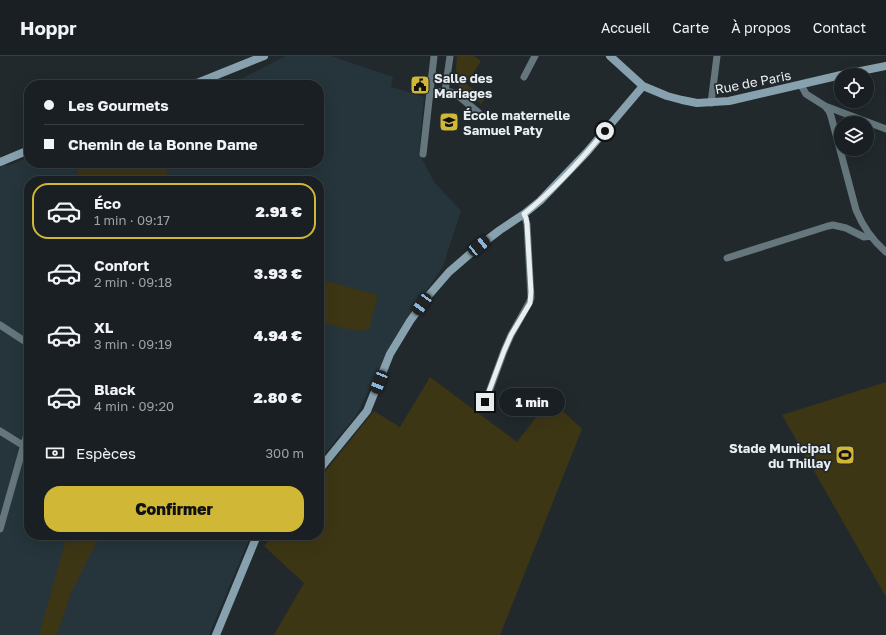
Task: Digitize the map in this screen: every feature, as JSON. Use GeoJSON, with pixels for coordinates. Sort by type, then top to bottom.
{"type":"FeatureCollection","features":[{"type":"Feature","properties":{"kind":"street"},"geometry":{"type":"LineString","coordinates":[[204,80],[264,56]]}},
{"type":"Feature","properties":{"kind":"street"},"geometry":{"type":"LineString","coordinates":[[423,154],[434,56]]}},
{"type":"Feature","properties":{"kind":"street"},"geometry":{"type":"LineString","coordinates":[[445,92],[450,56]]}},
{"type":"Feature","properties":{"kind":"street"},"geometry":{"type":"LineString","coordinates":[[524,77],[535,56]]}},
{"type":"Feature","properties":{"kind":"street","name":"Rue de Paris"},"geometry":{"type":"LineString","coordinates":[[610,56],[643,86],[656,92],[697,103],[729,101],[834,77]]}},
{"type":"Feature","properties":{"kind":"street"},"geometry":{"type":"LineString","coordinates":[[711,102],[717,56]]}},
{"type":"Feature","properties":{"kind":"street","name":"Rue de Paris"},"geometry":{"type":"LineString","coordinates":[[874,68],[886,66]]}},
{"type":"Feature","properties":{"kind":"street"},"geometry":{"type":"LineString","coordinates":[[801,85],[806,94],[825,106],[886,129]]}},
{"type":"Feature","properties":{"kind":"street"},"geometry":{"type":"LineString","coordinates":[[324,464],[367,411],[390,354],[410,321],[429,295],[449,272],[479,246],[540,201],[587,152],[643,86]]}},
{"type":"Feature","properties":{"kind":"street"},"geometry":{"type":"LineString","coordinates":[[430,90],[455,93],[479,113]]}},
{"type":"Feature","properties":{"kind":"street"},"geometry":{"type":"LineString","coordinates":[[825,106],[831,116],[856,210],[866,230],[884,249]]}},
{"type":"Feature","properties":{"kind":"street"},"geometry":{"type":"LineString","coordinates":[[0,162],[24,152]]}},
{"type":"Feature","properties":{"kind":"street"},"geometry":{"type":"LineString","coordinates":[[485,402],[511,335],[530,303],[531,292],[527,224],[524,214]]}},
{"type":"Feature","properties":{"kind":"street"},"geometry":{"type":"LineString","coordinates":[[727,258],[833,225],[851,230],[864,237],[871,236]]}},
{"type":"Feature","properties":{"kind":"street"},"geometry":{"type":"LineString","coordinates":[[0,325],[24,341]]}},
{"type":"Feature","properties":{"kind":"street"},"geometry":{"type":"LineString","coordinates":[[0,431],[24,446],[0,529]]}},
{"type":"Feature","properties":{"kind":"street"},"geometry":{"type":"LineString","coordinates":[[216,635],[255,540]]}},
{"type":"Feature","properties":{"kind":"shaded area"},"geometry":{"type":"Polygon","coordinates":[[[286,56],[331,56],[393,77],[391,87],[424,97],[419,153],[434,182],[461,211],[443,266],[409,317],[382,364],[356,416],[324,454],[324,176],[24,176],[24,540],[249,540],[209,635],[0,635],[0,155],[7,166],[24,159],[24,168],[324,168],[324,80],[239,80],[286,56]]]}},
{"type":"Feature","properties":{"kind":"shaded area"},"geometry":{"type":"Polygon","coordinates":[[[457,56],[474,56],[481,61],[466,84],[486,98],[481,104],[455,83],[457,56]]]}},
{"type":"Feature","properties":{"kind":"shaded area"},"geometry":{"type":"Polygon","coordinates":[[[75,168],[168,168],[166,176],[79,176],[75,168]]]}},
{"type":"Feature","properties":{"kind":"shaded area"},"geometry":{"type":"Polygon","coordinates":[[[324,281],[378,295],[369,329],[358,331],[324,322],[324,281]]]}},
{"type":"Feature","properties":{"kind":"shaded area"},"geometry":{"type":"Polygon","coordinates":[[[430,377],[517,442],[550,399],[582,429],[500,635],[274,635],[304,583],[264,546],[269,540],[324,540],[324,473],[374,411],[400,427],[430,377]]]}},
{"type":"Feature","properties":{"kind":"shaded area","name":"Stade Municipal du Thillay"},"geometry":{"type":"Polygon","coordinates":[[[886,382],[886,597],[782,415],[886,382]]]}},
{"type":"Feature","properties":{"kind":"shaded area"},"geometry":{"type":"Polygon","coordinates":[[[66,540],[98,540],[71,593],[57,635],[39,635],[66,540]]]}},
{"type":"Feature","properties":{"kind":"place","name":"Salle des Mariages"},"geometry":{"type":"Point","coordinates":[420,85]}},
{"type":"Feature","properties":{"kind":"place","name":"École maternelle Samuel Paty"},"geometry":{"type":"Point","coordinates":[449,122]}},
{"type":"Feature","properties":{"kind":"place","name":"Stade Municipal du Thillay"},"geometry":{"type":"Point","coordinates":[845,455]}},
{"type":"Feature","properties":{"kind":"route"},"geometry":{"type":"LineString","coordinates":[[485,402],[511,335],[530,303],[531,292],[527,224],[524,214],[545,196],[605,131]]}}]}
